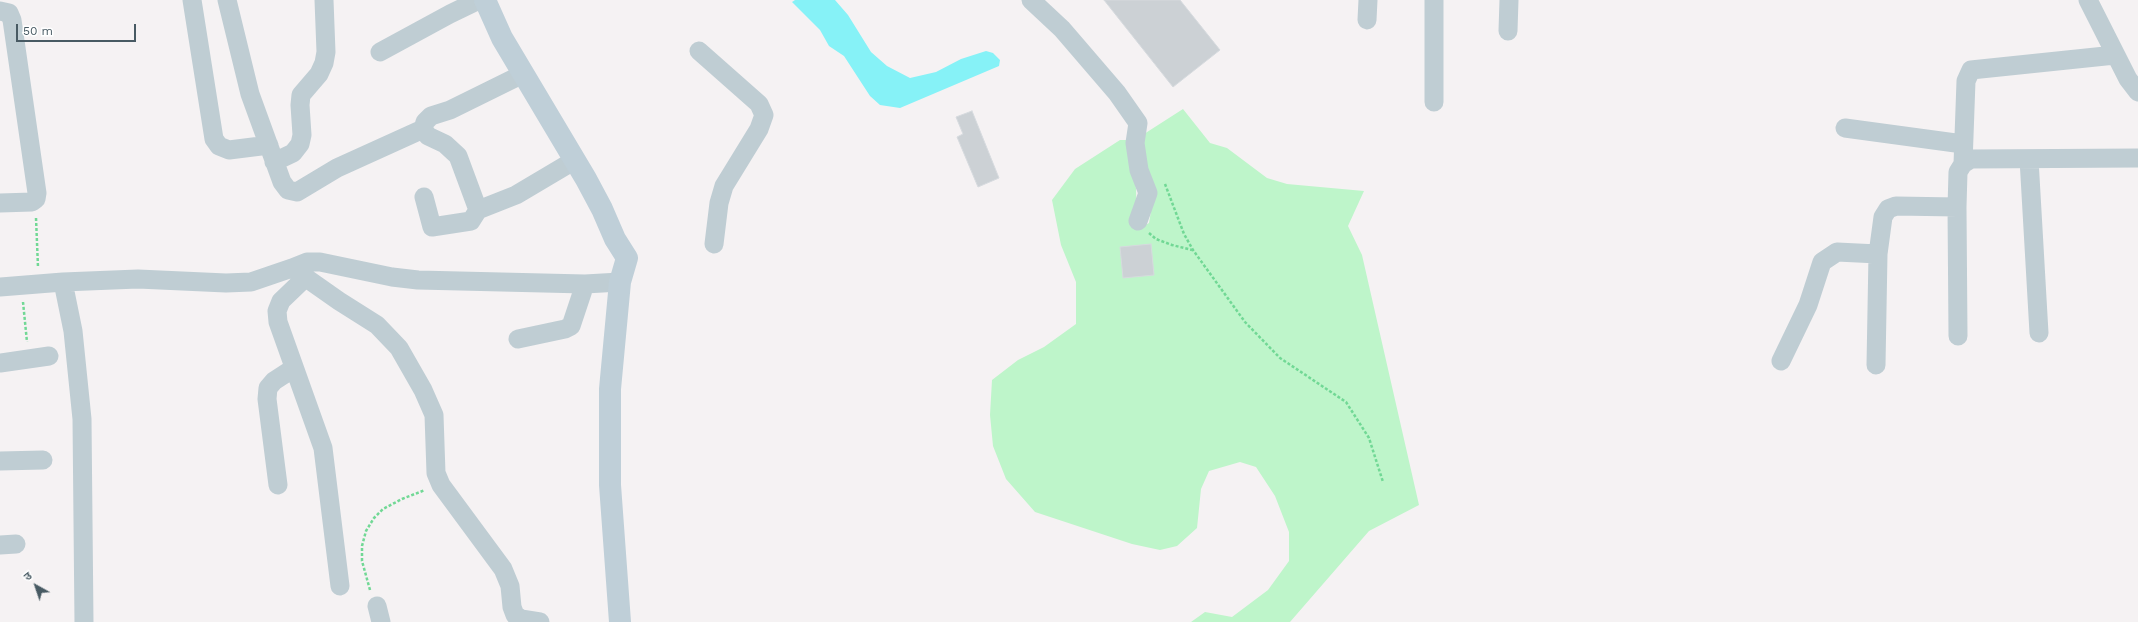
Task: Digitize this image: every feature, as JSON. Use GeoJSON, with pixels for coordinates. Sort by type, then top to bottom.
{"type":"FeatureCollection","features":[{"type":"Feature","properties":{"kind":"street"},"geometry":{"type":"LineString","coordinates":[[192,0],[214,139],[219,146],[229,150],[272,154],[293,153],[300,144],[302,135],[300,106],[301,95],[319,74],[325,58],[324,0]]}},
{"type":"Feature","properties":{"kind":"street"},"geometry":{"type":"LineString","coordinates":[[228,0],[250,94],[282,182],[288,190],[297,192],[337,168],[423,129],[425,122],[431,116],[450,110],[523,74]]}},
{"type":"Feature","properties":{"kind":"street"},"geometry":{"type":"LineString","coordinates":[[380,52],[479,0]]}},
{"type":"Feature","properties":{"kind":"street"},"geometry":{"type":"LineString","coordinates":[[485,0],[502,38],[575,160],[602,209],[615,239],[627,258],[620,282],[610,389],[610,452],[620,622]]}},
{"type":"Feature","properties":{"kind":"street"},"geometry":{"type":"LineString","coordinates":[[1031,0],[1062,28],[1117,93],[1138,123],[1135,144],[1139,170],[1148,193],[1138,221]]}},
{"type":"Feature","properties":{"kind":"street"},"geometry":{"type":"LineString","coordinates":[[1367,20],[1368,0]]}},
{"type":"Feature","properties":{"kind":"street"},"geometry":{"type":"LineString","coordinates":[[1434,0],[1434,102]]}},
{"type":"Feature","properties":{"kind":"street"},"geometry":{"type":"LineString","coordinates":[[1508,31],[1509,0]]}},
{"type":"Feature","properties":{"kind":"street"},"geometry":{"type":"LineString","coordinates":[[2088,0],[2116,54],[2135,81]]}},
{"type":"Feature","properties":{"kind":"street"},"geometry":{"type":"LineString","coordinates":[[0,203],[32,202],[36,199],[38,193],[9,8]]}},
{"type":"Feature","properties":{"kind":"street"},"geometry":{"type":"LineString","coordinates":[[699,51],[759,104],[764,115],[759,129],[724,186],[719,203],[714,244]]}},
{"type":"Feature","properties":{"kind":"street"},"geometry":{"type":"LineString","coordinates":[[1963,164],[1966,81],[1971,70],[2116,54]]}},
{"type":"Feature","properties":{"kind":"street"},"geometry":{"type":"LineString","coordinates":[[1845,128],[1964,144]]}},
{"type":"Feature","properties":{"kind":"street"},"geometry":{"type":"LineString","coordinates":[[423,129],[428,136],[445,144],[458,156],[478,210]]}},
{"type":"Feature","properties":{"kind":"street"},"geometry":{"type":"LineString","coordinates":[[1958,336],[1958,172],[1963,164],[1971,159],[2138,158]]}},
{"type":"Feature","properties":{"kind":"street"},"geometry":{"type":"LineString","coordinates":[[2029,159],[2039,333]]}},
{"type":"Feature","properties":{"kind":"street"},"geometry":{"type":"LineString","coordinates":[[424,198],[432,227],[470,221],[478,210],[516,195],[575,160]]}},
{"type":"Feature","properties":{"kind":"street"},"geometry":{"type":"LineString","coordinates":[[1876,365],[1878,254],[1883,217],[1888,209],[1896,206],[1957,207]]}},
{"type":"Feature","properties":{"kind":"street"},"geometry":{"type":"LineString","coordinates":[[1781,361],[1808,305],[1822,262],[1837,252],[1878,254]]}},
{"type":"Feature","properties":{"kind":"street"},"geometry":{"type":"LineString","coordinates":[[340,586],[323,448],[278,322],[276,311],[299,272],[307,262],[320,262],[392,277],[418,280],[585,284],[620,282]]}},
{"type":"Feature","properties":{"kind":"street"},"geometry":{"type":"LineString","coordinates":[[0,287],[40,283],[138,279],[226,283],[251,282],[299,272],[339,301],[377,325],[399,348],[423,390],[434,415],[436,473],[440,485],[503,569],[510,586],[512,607],[515,615],[521,619],[540,622]]}},
{"type":"Feature","properties":{"kind":"street"},"geometry":{"type":"LineString","coordinates":[[63,282],[73,331],[82,419],[85,551],[84,622]]}},
{"type":"Feature","properties":{"kind":"street"},"geometry":{"type":"LineString","coordinates":[[518,339],[565,329],[572,326],[585,284]]}},
{"type":"Feature","properties":{"kind":"street"},"geometry":{"type":"LineString","coordinates":[[0,363],[49,356]]}},
{"type":"Feature","properties":{"kind":"street"},"geometry":{"type":"LineString","coordinates":[[278,484],[267,399],[268,388],[274,381],[294,368]]}},
{"type":"Feature","properties":{"kind":"street"},"geometry":{"type":"LineString","coordinates":[[0,461],[43,460]]}},
{"type":"Feature","properties":{"kind":"path"},"geometry":{"type":"LineString","coordinates":[[1139,170],[1146,167],[1153,170],[1162,178],[1192,250],[1245,322],[1280,358],[1346,402],[1369,438],[1383,482]]}},
{"type":"Feature","properties":{"kind":"path"},"geometry":{"type":"LineString","coordinates":[[36,199],[36,246],[40,283]]}},
{"type":"Feature","properties":{"kind":"path"},"geometry":{"type":"LineString","coordinates":[[1138,221],[1156,239],[1192,250]]}},
{"type":"Feature","properties":{"kind":"path"},"geometry":{"type":"LineString","coordinates":[[21,285],[28,359]]}},
{"type":"Feature","properties":{"kind":"path"},"geometry":{"type":"LineString","coordinates":[[379,614],[371,595],[362,561],[362,546],[366,531],[374,518],[383,509],[402,499],[440,485]]}},
{"type":"Feature","properties":{"kind":"green space"},"geometry":{"type":"Polygon","coordinates":[[[1183,109],[1210,143],[1227,148],[1267,178],[1287,184],[1364,191],[1348,226],[1362,255],[1419,505],[1369,531],[1290,622],[1191,622],[1205,612],[1232,617],[1268,590],[1289,561],[1289,532],[1275,496],[1256,467],[1240,462],[1209,471],[1201,489],[1197,528],[1177,546],[1160,550],[1132,544],[1035,512],[1006,479],[993,446],[990,415],[992,380],[1018,360],[1044,347],[1076,324],[1076,282],[1061,245],[1052,200],[1075,169],[1120,140],[1126,140],[1136,188],[1137,230],[1149,223],[1151,211],[1144,153],[1144,134],[1183,109]]]}},
{"type":"Feature","properties":{"kind":"water"},"geometry":{"type":"Polygon","coordinates":[[[795,0],[835,0],[848,15],[871,52],[887,66],[910,78],[936,72],[961,59],[986,51],[993,53],[1000,60],[999,66],[900,108],[880,105],[870,96],[844,56],[829,46],[820,30],[792,2],[795,0]]]}},
{"type":"Feature","properties":{"kind":"building"},"geometry":{"type":"Polygon","coordinates":[[[1104,0],[1180,0],[1220,50],[1173,87],[1104,0]]]}},
{"type":"Feature","properties":{"kind":"building"},"geometry":{"type":"Polygon","coordinates":[[[972,111],[999,178],[978,187],[957,137],[963,134],[956,117],[972,111]]]}},
{"type":"Feature","properties":{"kind":"building"},"geometry":{"type":"Polygon","coordinates":[[[1151,244],[1154,275],[1123,278],[1120,247],[1151,244]]]}}]}
